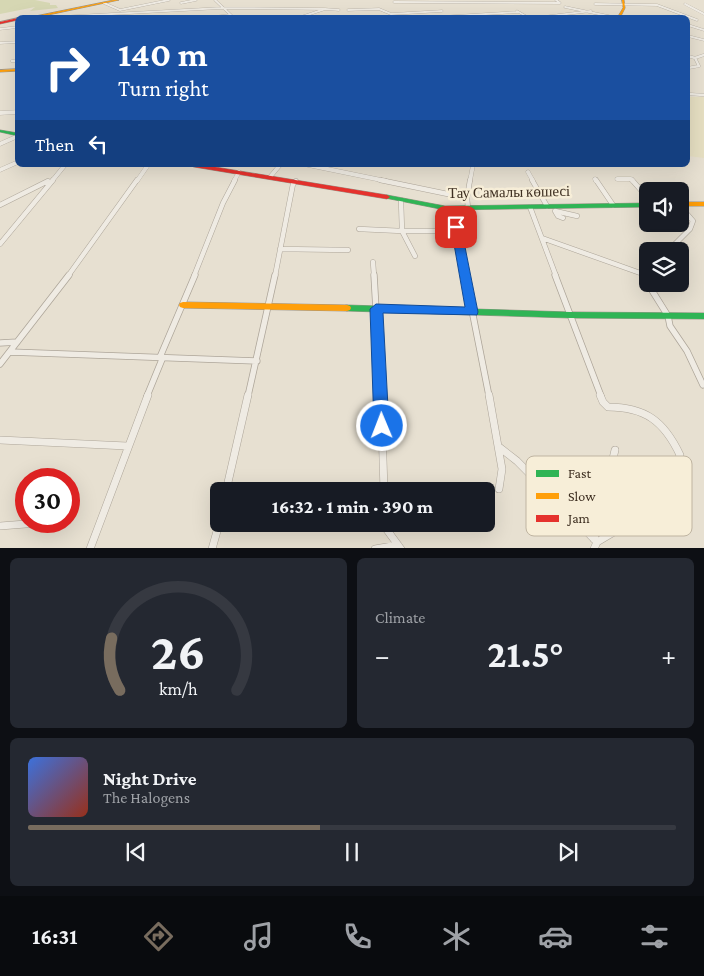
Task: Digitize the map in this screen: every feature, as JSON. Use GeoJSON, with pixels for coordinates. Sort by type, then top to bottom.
{"type":"FeatureCollection","features":[{"type":"Feature","properties":{"kind":"street"},"geometry":{"type":"LineString","coordinates":[[42,15],[118,0]]}},
{"type":"Feature","properties":{"kind":"street"},"geometry":{"type":"LineString","coordinates":[[104,3],[120,10],[169,0]]}},
{"type":"Feature","properties":{"kind":"street"},"geometry":{"type":"LineString","coordinates":[[181,3],[196,0]]}},
{"type":"Feature","properties":{"kind":"street"},"geometry":{"type":"LineString","coordinates":[[215,0],[231,15]]}},
{"type":"Feature","properties":{"kind":"street"},"geometry":{"type":"LineString","coordinates":[[394,1],[560,3],[556,0]]}},
{"type":"Feature","properties":{"kind":"street"},"geometry":{"type":"LineString","coordinates":[[394,1],[395,5],[404,5]]}},
{"type":"Feature","properties":{"kind":"street"},"geometry":{"type":"LineString","coordinates":[[620,15],[623,12],[624,3]]}},
{"type":"Feature","properties":{"kind":"street"},"geometry":{"type":"LineString","coordinates":[[595,4],[657,5],[683,15]]}},
{"type":"Feature","properties":{"kind":"street"},"geometry":{"type":"LineString","coordinates":[[685,4],[696,11],[704,12]]}},
{"type":"Feature","properties":{"kind":"street"},"geometry":{"type":"LineString","coordinates":[[306,15],[328,6],[323,5]]}},
{"type":"Feature","properties":{"kind":"street"},"geometry":{"type":"LineString","coordinates":[[565,7],[609,15]]}},
{"type":"Feature","properties":{"kind":"street"},"geometry":{"type":"LineString","coordinates":[[83,15],[223,8],[339,10]]}},
{"type":"Feature","properties":{"kind":"street"},"geometry":{"type":"LineString","coordinates":[[226,10],[230,8]]}},
{"type":"Feature","properties":{"kind":"street"},"geometry":{"type":"LineString","coordinates":[[422,8],[426,12]]}},
{"type":"Feature","properties":{"kind":"street"},"geometry":{"type":"LineString","coordinates":[[348,10],[379,9],[391,14],[442,11]]}},
{"type":"Feature","properties":{"kind":"street"},"geometry":{"type":"LineString","coordinates":[[514,10],[524,15]]}},
{"type":"Feature","properties":{"kind":"street"},"geometry":{"type":"LineString","coordinates":[[558,15],[591,11]]}},
{"type":"Feature","properties":{"kind":"street"},"geometry":{"type":"LineString","coordinates":[[458,15],[518,12]]}},
{"type":"Feature","properties":{"kind":"street"},"geometry":{"type":"LineString","coordinates":[[690,18],[696,20]]}},
{"type":"Feature","properties":{"kind":"street"},"geometry":{"type":"LineString","coordinates":[[690,21],[704,19]]}},
{"type":"Feature","properties":{"kind":"street"},"geometry":{"type":"LineString","coordinates":[[0,23],[15,20]]}},
{"type":"Feature","properties":{"kind":"street"},"geometry":{"type":"LineString","coordinates":[[690,26],[704,30]]}},
{"type":"Feature","properties":{"kind":"street"},"geometry":{"type":"LineString","coordinates":[[0,29],[15,27]]}},
{"type":"Feature","properties":{"kind":"street"},"geometry":{"type":"LineString","coordinates":[[690,36],[704,40]]}},
{"type":"Feature","properties":{"kind":"street"},"geometry":{"type":"LineString","coordinates":[[0,43],[15,42]]}},
{"type":"Feature","properties":{"kind":"street"},"geometry":{"type":"LineString","coordinates":[[690,57],[695,58],[704,55]]}},
{"type":"Feature","properties":{"kind":"street"},"geometry":{"type":"LineString","coordinates":[[690,68],[699,66],[695,58]]}},
{"type":"Feature","properties":{"kind":"street"},"geometry":{"type":"LineString","coordinates":[[0,71],[15,70]]}},
{"type":"Feature","properties":{"kind":"street"},"geometry":{"type":"LineString","coordinates":[[690,94],[704,96]]}},
{"type":"Feature","properties":{"kind":"street"},"geometry":{"type":"LineString","coordinates":[[0,113],[15,112]]}},
{"type":"Feature","properties":{"kind":"street"},"geometry":{"type":"LineString","coordinates":[[0,131],[15,135]]}},
{"type":"Feature","properties":{"kind":"street"},"geometry":{"type":"LineString","coordinates":[[0,144],[15,137]]}},
{"type":"Feature","properties":{"kind":"street"},"geometry":{"type":"LineString","coordinates":[[0,170],[15,163]]}},
{"type":"Feature","properties":{"kind":"street"},"geometry":{"type":"LineString","coordinates":[[0,244],[63,167]]}},
{"type":"Feature","properties":{"kind":"street"},"geometry":{"type":"LineString","coordinates":[[0,364],[83,257],[147,167]]}},
{"type":"Feature","properties":{"kind":"street","name":"Тау Самалы көшесі"},"geometry":{"type":"LineString","coordinates":[[207,167],[452,209],[639,205]]}},
{"type":"Feature","properties":{"kind":"street"},"geometry":{"type":"LineString","coordinates":[[270,177],[278,167]]}},
{"type":"Feature","properties":{"kind":"street"},"geometry":{"type":"LineString","coordinates":[[318,167],[467,198]]}},
{"type":"Feature","properties":{"kind":"street"},"geometry":{"type":"LineString","coordinates":[[468,208],[467,198],[472,167]]}},
{"type":"Feature","properties":{"kind":"street"},"geometry":{"type":"LineString","coordinates":[[90,548],[127,446],[223,203],[239,172]]}},
{"type":"Feature","properties":{"kind":"street"},"geometry":{"type":"LineString","coordinates":[[528,172],[550,208],[563,218]]}},
{"type":"Feature","properties":{"kind":"street"},"geometry":{"type":"LineString","coordinates":[[0,205],[53,178]]}},
{"type":"Feature","properties":{"kind":"street"},"geometry":{"type":"LineString","coordinates":[[595,179],[614,205]]}},
{"type":"Feature","properties":{"kind":"street"},"geometry":{"type":"LineString","coordinates":[[617,179],[631,179],[639,188]]}},
{"type":"Feature","properties":{"kind":"street"},"geometry":{"type":"LineString","coordinates":[[228,482],[269,306],[293,184],[296,181]]}},
{"type":"Feature","properties":{"kind":"street"},"geometry":{"type":"LineString","coordinates":[[401,200],[402,231],[415,256]]}},
{"type":"Feature","properties":{"kind":"street"},"geometry":{"type":"LineString","coordinates":[[689,205],[704,204]]}},
{"type":"Feature","properties":{"kind":"street"},"geometry":{"type":"LineString","coordinates":[[530,207],[607,409],[632,408],[649,415],[661,426],[680,456]]}},
{"type":"Feature","properties":{"kind":"street"},"geometry":{"type":"LineString","coordinates":[[550,208],[577,216]]}},
{"type":"Feature","properties":{"kind":"street"},"geometry":{"type":"LineString","coordinates":[[452,209],[499,447],[502,469],[499,489]]}},
{"type":"Feature","properties":{"kind":"street"},"geometry":{"type":"LineString","coordinates":[[689,216],[693,221],[689,229]]}},
{"type":"Feature","properties":{"kind":"street"},"geometry":{"type":"LineString","coordinates":[[359,229],[441,232],[456,227]]}},
{"type":"Feature","properties":{"kind":"street"},"geometry":{"type":"LineString","coordinates":[[677,242],[686,232]]}},
{"type":"Feature","properties":{"kind":"street"},"geometry":{"type":"LineString","coordinates":[[542,238],[639,271]]}},
{"type":"Feature","properties":{"kind":"street"},"geometry":{"type":"LineString","coordinates":[[280,249],[348,250]]}},
{"type":"Feature","properties":{"kind":"street"},"geometry":{"type":"LineString","coordinates":[[373,262],[384,482]]}},
{"type":"Feature","properties":{"kind":"street"},"geometry":{"type":"LineString","coordinates":[[653,292],[668,316],[670,326],[687,351],[703,384]]}},
{"type":"Feature","properties":{"kind":"street"},"geometry":{"type":"LineString","coordinates":[[183,305],[456,310],[570,316],[704,316]]}},
{"type":"Feature","properties":{"kind":"street"},"geometry":{"type":"LineString","coordinates":[[0,343],[17,342]]}},
{"type":"Feature","properties":{"kind":"street"},"geometry":{"type":"LineString","coordinates":[[10,352],[257,360]]}},
{"type":"Feature","properties":{"kind":"street"},"geometry":{"type":"LineString","coordinates":[[0,440],[127,446]]}},
{"type":"Feature","properties":{"kind":"street"},"geometry":{"type":"LineString","coordinates":[[499,447],[526,470]]}},
{"type":"Feature","properties":{"kind":"street"},"geometry":{"type":"LineString","coordinates":[[614,456],[615,450]]}},
{"type":"Feature","properties":{"kind":"street"},"geometry":{"type":"LineString","coordinates":[[0,526],[15,525]]}},
{"type":"Feature","properties":{"kind":"street"},"geometry":{"type":"LineString","coordinates":[[212,548],[217,532]]}},
{"type":"Feature","properties":{"kind":"street"},"geometry":{"type":"LineString","coordinates":[[388,532],[399,547]]}},
{"type":"Feature","properties":{"kind":"street"},"geometry":{"type":"LineString","coordinates":[[595,543],[606,536]]}},
{"type":"Feature","properties":{"kind":"street"},"geometry":{"type":"LineString","coordinates":[[375,548],[399,547]]}},
{"type":"Feature","properties":{"kind":"shaded area"},"geometry":{"type":"Polygon","coordinates":[[[690,97],[704,97],[704,158],[690,156],[690,97]]]}},
{"type":"Feature","properties":{"kind":"green space"},"geometry":{"type":"Polygon","coordinates":[[[0,0],[35,0],[56,5],[58,8],[30,11],[35,7],[0,14],[0,0]]]}},
{"type":"Feature","properties":{"kind":"traffic: fast"},"geometry":{"type":"LineString","coordinates":[[0,131],[15,134]]}},
{"type":"Feature","properties":{"kind":"traffic: fast"},"geometry":{"type":"LineString","coordinates":[[387,197],[445,208],[639,205]]}},
{"type":"Feature","properties":{"kind":"traffic: fast"},"geometry":{"type":"LineString","coordinates":[[347,308],[570,315],[704,316]]}},
{"type":"Feature","properties":{"kind":"traffic: slow"},"geometry":{"type":"LineString","coordinates":[[42,15],[118,0]]}},
{"type":"Feature","properties":{"kind":"traffic: slow"},"geometry":{"type":"LineString","coordinates":[[620,15],[624,8],[623,0]]}},
{"type":"Feature","properties":{"kind":"traffic: slow"},"geometry":{"type":"LineString","coordinates":[[0,71],[15,70]]}},
{"type":"Feature","properties":{"kind":"traffic: slow"},"geometry":{"type":"LineString","coordinates":[[689,204],[704,204]]}},
{"type":"Feature","properties":{"kind":"traffic: slow"},"geometry":{"type":"LineString","coordinates":[[183,305],[347,308]]}},
{"type":"Feature","properties":{"kind":"traffic: jam"},"geometry":{"type":"LineString","coordinates":[[0,23],[15,20]]}},
{"type":"Feature","properties":{"kind":"traffic: jam"},"geometry":{"type":"LineString","coordinates":[[206,167],[387,197]]}},
{"type":"Feature","properties":{"kind":"route"},"geometry":{"type":"LineString","coordinates":[[382,426],[376,309],[472,312],[464,260],[456,227]]}}]}
